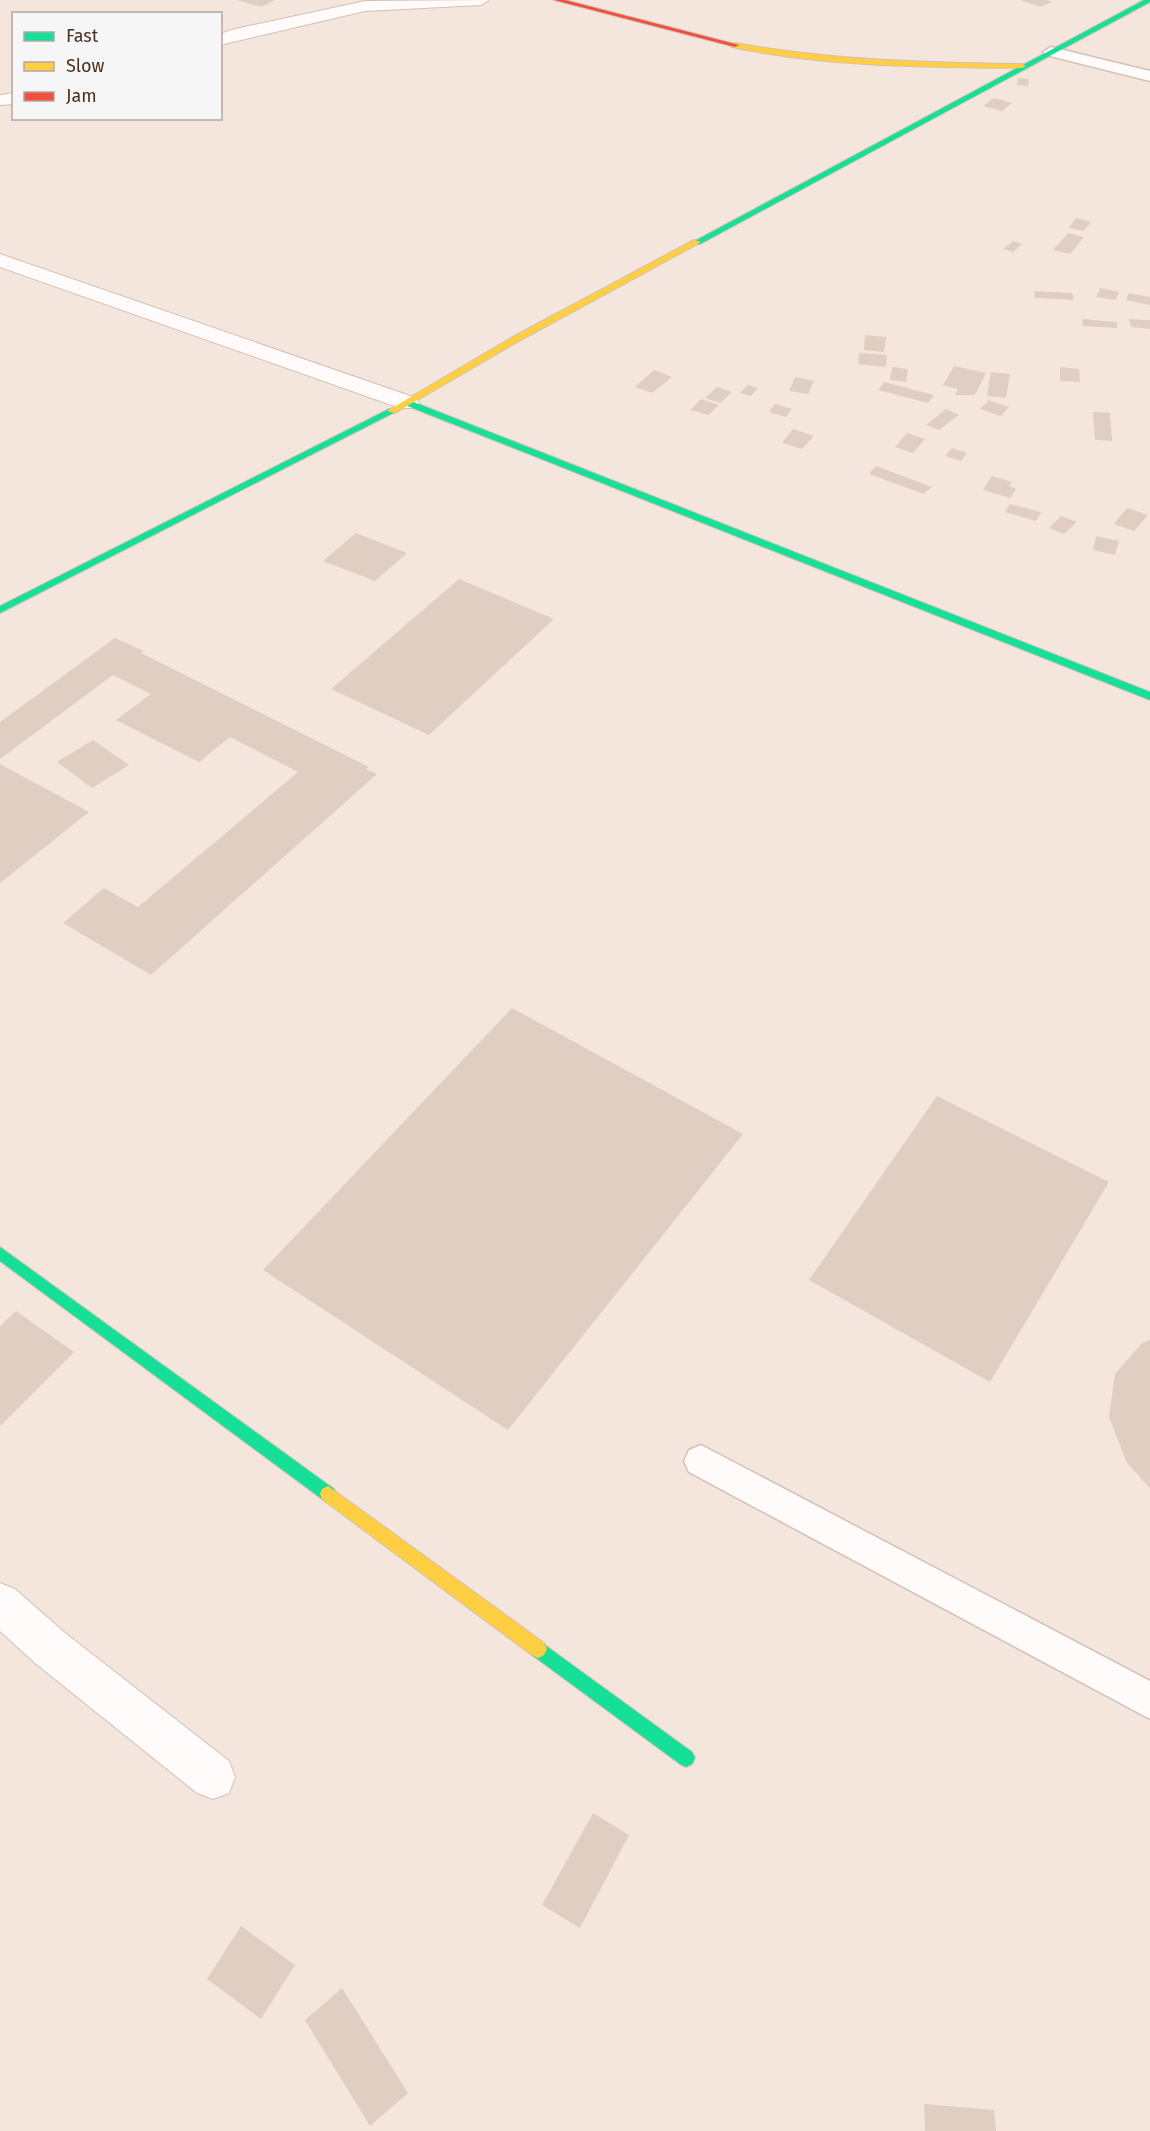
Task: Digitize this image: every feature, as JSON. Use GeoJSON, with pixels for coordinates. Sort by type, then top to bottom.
{"type":"FeatureCollection","features":[{"type":"Feature","properties":{"kind":"street"},"geometry":{"type":"LineString","coordinates":[[222,39],[241,33],[365,6],[481,0]]}},
{"type":"Feature","properties":{"kind":"street"},"geometry":{"type":"LineString","coordinates":[[557,0],[713,41],[810,58],[912,64],[1024,66]]}},
{"type":"Feature","properties":{"kind":"street"},"geometry":{"type":"LineString","coordinates":[[0,610],[408,403],[514,340],[1149,0]]}},
{"type":"Feature","properties":{"kind":"street"},"geometry":{"type":"LineString","coordinates":[[0,260],[408,403],[1150,696]]}},
{"type":"Feature","properties":{"kind":"street"},"geometry":{"type":"LineString","coordinates":[[0,1252],[686,1758]]}},
{"type":"Feature","properties":{"kind":"street"},"geometry":{"type":"LineString","coordinates":[[0,1603],[50,1648],[213,1777]]}},
{"type":"Feature","properties":{"kind":"lane"},"geometry":{"type":"LineString","coordinates":[[1051,52],[1150,76]]}},
{"type":"Feature","properties":{"kind":"lane"},"geometry":{"type":"LineString","coordinates":[[701,1461],[1150,1701]]}},
{"type":"Feature","properties":{"kind":"building"},"geometry":{"type":"Polygon","coordinates":[[[236,0],[275,0],[262,7],[236,0]]]}},
{"type":"Feature","properties":{"kind":"building"},"geometry":{"type":"Polygon","coordinates":[[[1020,0],[1047,0],[1052,2],[1040,7],[1020,0]]]}},
{"type":"Feature","properties":{"kind":"building"},"geometry":{"type":"Polygon","coordinates":[[[1018,78],[1029,79],[1028,86],[1017,85],[1018,78]]]}},
{"type":"Feature","properties":{"kind":"building"},"geometry":{"type":"Polygon","coordinates":[[[994,98],[1012,103],[1002,111],[983,106],[994,98]]]}},
{"type":"Feature","properties":{"kind":"building"},"geometry":{"type":"Polygon","coordinates":[[[1076,218],[1091,222],[1083,231],[1069,228],[1076,218]]]}},
{"type":"Feature","properties":{"kind":"building"},"geometry":{"type":"Polygon","coordinates":[[[1068,233],[1084,237],[1070,254],[1053,250],[1068,233]]]}},
{"type":"Feature","properties":{"kind":"building"},"geometry":{"type":"Polygon","coordinates":[[[1013,241],[1022,244],[1013,252],[1003,249],[1013,241]]]}},
{"type":"Feature","properties":{"kind":"building"},"geometry":{"type":"Polygon","coordinates":[[[1100,288],[1119,292],[1116,300],[1096,297],[1100,288]]]}},
{"type":"Feature","properties":{"kind":"building"},"geometry":{"type":"Polygon","coordinates":[[[1034,291],[1072,293],[1074,300],[1035,298],[1034,291]]]}},
{"type":"Feature","properties":{"kind":"building"},"geometry":{"type":"Polygon","coordinates":[[[1129,293],[1150,297],[1150,305],[1126,300],[1129,293]]]}},
{"type":"Feature","properties":{"kind":"building"},"geometry":{"type":"Polygon","coordinates":[[[1082,319],[1117,322],[1117,328],[1083,326],[1082,319]]]}},
{"type":"Feature","properties":{"kind":"building"},"geometry":{"type":"Polygon","coordinates":[[[1129,319],[1150,320],[1150,329],[1131,327],[1129,319]]]}},
{"type":"Feature","properties":{"kind":"building"},"geometry":{"type":"Polygon","coordinates":[[[865,335],[886,337],[884,352],[864,350],[865,335]]]}},
{"type":"Feature","properties":{"kind":"building"},"geometry":{"type":"Polygon","coordinates":[[[859,353],[887,355],[886,367],[858,364],[859,353]]]}},
{"type":"Feature","properties":{"kind":"building"},"geometry":{"type":"Polygon","coordinates":[[[954,366],[986,373],[975,395],[955,395],[958,389],[943,385],[954,366]]]}},
{"type":"Feature","properties":{"kind":"building"},"geometry":{"type":"Polygon","coordinates":[[[892,367],[908,369],[906,382],[890,380],[892,367]]]}},
{"type":"Feature","properties":{"kind":"building"},"geometry":{"type":"Polygon","coordinates":[[[1060,367],[1079,369],[1080,382],[1060,381],[1060,367]]]}},
{"type":"Feature","properties":{"kind":"building"},"geometry":{"type":"Polygon","coordinates":[[[654,370],[672,377],[652,393],[635,387],[654,370]]]}},
{"type":"Feature","properties":{"kind":"building"},"geometry":{"type":"Polygon","coordinates":[[[991,372],[1010,374],[1006,398],[987,396],[991,372]]]}},
{"type":"Feature","properties":{"kind":"building"},"geometry":{"type":"Polygon","coordinates":[[[795,377],[814,381],[808,394],[789,391],[795,377]]]}},
{"type":"Feature","properties":{"kind":"building"},"geometry":{"type":"Polygon","coordinates":[[[884,382],[934,395],[928,403],[878,390],[884,382]]]}},
{"type":"Feature","properties":{"kind":"building"},"geometry":{"type":"Polygon","coordinates":[[[748,385],[758,388],[751,396],[740,393],[748,385]]]}},
{"type":"Feature","properties":{"kind":"building"},"geometry":{"type":"Polygon","coordinates":[[[717,387],[732,392],[720,403],[705,398],[717,387]]]}},
{"type":"Feature","properties":{"kind":"building"},"geometry":{"type":"Polygon","coordinates":[[[701,399],[719,405],[709,415],[690,410],[701,399]]]}},
{"type":"Feature","properties":{"kind":"building"},"geometry":{"type":"Polygon","coordinates":[[[989,400],[1009,407],[1001,416],[980,409],[989,400]]]}},
{"type":"Feature","properties":{"kind":"building"},"geometry":{"type":"Polygon","coordinates":[[[775,404],[792,409],[786,417],[769,412],[775,404]]]}},
{"type":"Feature","properties":{"kind":"building"},"geometry":{"type":"Polygon","coordinates":[[[946,409],[959,415],[939,430],[926,425],[946,409]]]}},
{"type":"Feature","properties":{"kind":"building"},"geometry":{"type":"Polygon","coordinates":[[[1093,412],[1110,413],[1112,441],[1095,440],[1093,412]]]}},
{"type":"Feature","properties":{"kind":"building"},"geometry":{"type":"Polygon","coordinates":[[[793,429],[814,436],[802,449],[782,443],[793,429]]]}},
{"type":"Feature","properties":{"kind":"building"},"geometry":{"type":"Polygon","coordinates":[[[907,433],[925,439],[913,453],[895,447],[907,433]]]}},
{"type":"Feature","properties":{"kind":"building"},"geometry":{"type":"Polygon","coordinates":[[[952,448],[967,453],[961,461],[945,456],[952,448]]]}},
{"type":"Feature","properties":{"kind":"building"},"geometry":{"type":"Polygon","coordinates":[[[876,466],[932,487],[924,494],[869,474],[876,466]]]}},
{"type":"Feature","properties":{"kind":"building"},"geometry":{"type":"Polygon","coordinates":[[[992,476],[1012,482],[1009,486],[1016,489],[1010,498],[983,490],[992,476]]]}},
{"type":"Feature","properties":{"kind":"building"},"geometry":{"type":"Polygon","coordinates":[[[1010,504],[1041,512],[1036,521],[1005,512],[1010,504]]]}},
{"type":"Feature","properties":{"kind":"building"},"geometry":{"type":"Polygon","coordinates":[[[1127,508],[1148,515],[1134,531],[1114,524],[1127,508]]]}},
{"type":"Feature","properties":{"kind":"building"},"geometry":{"type":"Polygon","coordinates":[[[1061,516],[1077,522],[1064,534],[1049,528],[1061,516]]]}},
{"type":"Feature","properties":{"kind":"building"},"geometry":{"type":"Polygon","coordinates":[[[356,533],[407,553],[375,581],[323,561],[356,533]]]}},
{"type":"Feature","properties":{"kind":"building"},"geometry":{"type":"Polygon","coordinates":[[[1096,536],[1119,541],[1115,555],[1093,550],[1096,536]]]}},
{"type":"Feature","properties":{"kind":"building"},"geometry":{"type":"Polygon","coordinates":[[[459,579],[554,619],[429,735],[331,689],[459,579]]]}},
{"type":"Feature","properties":{"kind":"building"},"geometry":{"type":"Polygon","coordinates":[[[115,638],[369,767],[366,769],[377,774],[151,975],[63,923],[104,888],[138,907],[298,772],[230,737],[199,762],[116,720],[151,694],[113,675],[0,759],[0,722],[115,638]]]}},
{"type":"Feature","properties":{"kind":"building"},"geometry":{"type":"Polygon","coordinates":[[[93,740],[129,765],[92,788],[57,762],[93,740]]]}},
{"type":"Feature","properties":{"kind":"building"},"geometry":{"type":"Polygon","coordinates":[[[0,764],[89,812],[0,883],[0,764]]]}},
{"type":"Feature","properties":{"kind":"building"},"geometry":{"type":"Polygon","coordinates":[[[512,1008],[743,1134],[508,1430],[263,1270],[512,1008]]]}},
{"type":"Feature","properties":{"kind":"building"},"geometry":{"type":"Polygon","coordinates":[[[937,1096],[1109,1182],[990,1382],[809,1280],[937,1096]]]}},
{"type":"Feature","properties":{"kind":"building"},"geometry":{"type":"Polygon","coordinates":[[[16,1311],[74,1352],[0,1426],[0,1326],[16,1311]]]}},
{"type":"Feature","properties":{"kind":"building"},"geometry":{"type":"Polygon","coordinates":[[[1150,1340],[1150,1488],[1127,1463],[1109,1417],[1115,1374],[1142,1343],[1150,1340]]]}},
{"type":"Feature","properties":{"kind":"building"},"geometry":{"type":"Polygon","coordinates":[[[593,1813],[629,1835],[580,1928],[542,1905],[593,1813]]]}},
{"type":"Feature","properties":{"kind":"building"},"geometry":{"type":"Polygon","coordinates":[[[241,1926],[295,1965],[261,2019],[207,1979],[241,1926]]]}},
{"type":"Feature","properties":{"kind":"building"},"geometry":{"type":"Polygon","coordinates":[[[342,1988],[408,2093],[370,2126],[305,2020],[342,1988]]]}},
{"type":"Feature","properties":{"kind":"building"},"geometry":{"type":"Polygon","coordinates":[[[924,2104],[994,2110],[996,2131],[925,2131],[924,2104]]]}},
{"type":"Feature","properties":{"kind":"traffic: fast"},"geometry":{"type":"LineString","coordinates":[[697,242],[1149,0]]}},
{"type":"Feature","properties":{"kind":"traffic: fast"},"geometry":{"type":"LineString","coordinates":[[408,403],[1150,696]]}},
{"type":"Feature","properties":{"kind":"traffic: fast"},"geometry":{"type":"LineString","coordinates":[[0,610],[392,411]]}},
{"type":"Feature","properties":{"kind":"traffic: fast"},"geometry":{"type":"LineString","coordinates":[[0,1253],[328,1494]]}},
{"type":"Feature","properties":{"kind":"traffic: fast"},"geometry":{"type":"LineString","coordinates":[[538,1649],[686,1758]]}},
{"type":"Feature","properties":{"kind":"traffic: slow"},"geometry":{"type":"LineString","coordinates":[[735,45],[806,57],[842,60],[1022,66]]}},
{"type":"Feature","properties":{"kind":"traffic: slow"},"geometry":{"type":"LineString","coordinates":[[392,411],[514,340],[697,242]]}},
{"type":"Feature","properties":{"kind":"traffic: slow"},"geometry":{"type":"LineString","coordinates":[[328,1494],[538,1649]]}},
{"type":"Feature","properties":{"kind":"traffic: jam"},"geometry":{"type":"LineString","coordinates":[[557,0],[735,45]]}}]}
